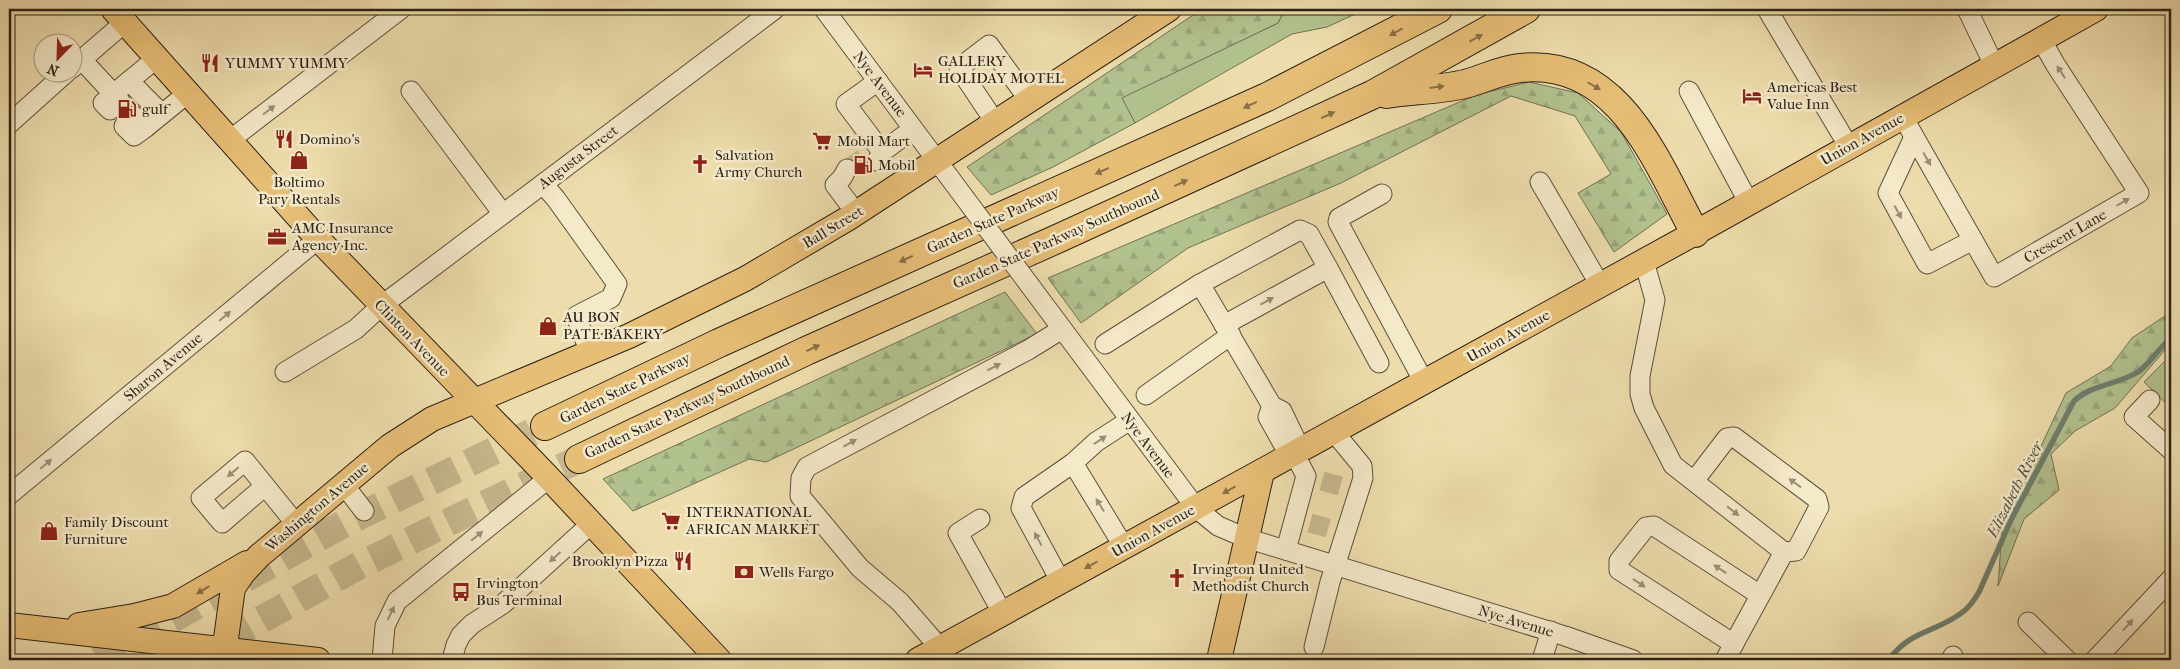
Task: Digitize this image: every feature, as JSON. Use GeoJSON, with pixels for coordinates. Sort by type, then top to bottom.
{"type":"FeatureCollection","features":[{"type":"Feature","properties":{"kind":"highway","name":"Garden State Parkway"},"geometry":{"type":"LineString","coordinates":[[545,426],[745,331],[1267,97],[1438,9]]}},
{"type":"Feature","properties":{"kind":"highway","name":"Garden State Parkway Southbound"},"geometry":{"type":"LineString","coordinates":[[579,459],[806,351],[1057,240],[1372,95],[1526,9]]}},
{"type":"Feature","properties":{"kind":"highway"},"geometry":{"type":"LineString","coordinates":[[1372,95],[1465,84],[1491,74],[1522,68],[1552,70],[1582,79],[1608,95],[1629,116],[1646,142],[1695,233]]}},
{"type":"Feature","properties":{"kind":"main road","name":"Ball Street"},"geometry":{"type":"LineString","coordinates":[[473,400],[590,353],[719,292],[856,213],[1169,9]]}},
{"type":"Feature","properties":{"kind":"main road","name":"Union Avenue"},"geometry":{"type":"LineString","coordinates":[[918,660],[1262,472],[1293,451],[1334,432],[1849,147],[1908,127],[1994,65],[2096,9]]}},
{"type":"Feature","properties":{"kind":"main road","name":"Clinton Avenue"},"geometry":{"type":"LineString","coordinates":[[119,16],[318,239],[548,478],[719,660]]}},
{"type":"Feature","properties":{"kind":"main road","name":"Washington Avenue"},"geometry":{"type":"LineString","coordinates":[[223,655],[233,588],[243,573],[259,556],[404,436],[432,419],[473,400]]}},
{"type":"Feature","properties":{"kind":"main road"},"geometry":{"type":"LineString","coordinates":[[1218,660],[1262,472]]}},
{"type":"Feature","properties":{"kind":"main road"},"geometry":{"type":"LineString","coordinates":[[43,629],[112,620],[162,610],[183,602],[259,556]]}},
{"type":"Feature","properties":{"kind":"main road"},"geometry":{"type":"LineString","coordinates":[[682,622],[738,660]]}},
{"type":"Feature","properties":{"kind":"main road"},"geometry":{"type":"LineString","coordinates":[[9,625],[223,655],[318,660]]}},
{"type":"Feature","properties":{"kind":"street"},"geometry":{"type":"LineString","coordinates":[[230,140],[401,9]]}},
{"type":"Feature","properties":{"kind":"street","name":"Augusta Street"},"geometry":{"type":"LineString","coordinates":[[285,372],[356,329],[381,306],[775,9]]}},
{"type":"Feature","properties":{"kind":"street","name":"Nye Avenue"},"geometry":{"type":"LineString","coordinates":[[824,9],[1196,508],[1218,526],[1246,538],[1551,631],[1633,660]]}},
{"type":"Feature","properties":{"kind":"street"},"geometry":{"type":"LineString","coordinates":[[1767,9],[1849,147]]}},
{"type":"Feature","properties":{"kind":"street"},"geometry":{"type":"LineString","coordinates":[[1966,9],[1994,65]]}},
{"type":"Feature","properties":{"kind":"street"},"geometry":{"type":"LineString","coordinates":[[82,58],[119,16]]}},
{"type":"Feature","properties":{"kind":"street","name":"Crescent Lane"},"geometry":{"type":"LineString","coordinates":[[1908,127],[1994,277],[2139,193],[2055,64],[2041,39]]}},
{"type":"Feature","properties":{"kind":"street"},"geometry":{"type":"LineString","coordinates":[[995,122],[959,68],[989,45],[1028,100]]}},
{"type":"Feature","properties":{"kind":"street"},"geometry":{"type":"LineString","coordinates":[[82,69],[114,102],[129,80],[157,58]]}},
{"type":"Feature","properties":{"kind":"street"},"geometry":{"type":"LineString","coordinates":[[129,80],[162,114]]}},
{"type":"Feature","properties":{"kind":"street"},"geometry":{"type":"LineString","coordinates":[[9,124],[57,82]]}},
{"type":"Feature","properties":{"kind":"street"},"geometry":{"type":"LineString","coordinates":[[878,82],[846,104],[877,155],[913,129]]}},
{"type":"Feature","properties":{"kind":"street"},"geometry":{"type":"LineString","coordinates":[[412,91],[503,214]]}},
{"type":"Feature","properties":{"kind":"street"},"geometry":{"type":"LineString","coordinates":[[1690,91],[1750,202]]}},
{"type":"Feature","properties":{"kind":"street"},"geometry":{"type":"LineString","coordinates":[[134,123],[162,114],[188,93]]}},
{"type":"Feature","properties":{"kind":"street"},"geometry":{"type":"LineString","coordinates":[[1908,127],[1888,193],[1927,264],[1973,240]]}},
{"type":"Feature","properties":{"kind":"street"},"geometry":{"type":"LineString","coordinates":[[848,175],[834,185],[856,213]]}},
{"type":"Feature","properties":{"kind":"street"},"geometry":{"type":"LineString","coordinates":[[1540,182],[1600,285]]}},
{"type":"Feature","properties":{"kind":"street"},"geometry":{"type":"LineString","coordinates":[[543,184],[556,199],[617,284],[611,298],[576,316],[590,353]]}},
{"type":"Feature","properties":{"kind":"street"},"geometry":{"type":"LineString","coordinates":[[1382,194],[1339,218],[1338,222],[1424,382]]}},
{"type":"Feature","properties":{"kind":"street"},"geometry":{"type":"LineString","coordinates":[[1105,344],[1200,284],[1300,230],[1310,234],[1379,363]]}},
{"type":"Feature","properties":{"kind":"street","name":"Sharon Avenue"},"geometry":{"type":"LineString","coordinates":[[9,496],[318,239]]}},
{"type":"Feature","properties":{"kind":"street"},"geometry":{"type":"LineString","coordinates":[[1644,262],[1654,300],[1640,376],[1640,394],[1644,408],[1673,465],[1784,552],[1796,550],[1819,508],[1817,499],[1734,437],[1727,438],[1694,481]]}},
{"type":"Feature","properties":{"kind":"street"},"geometry":{"type":"LineString","coordinates":[[1146,395],[1227,330],[1328,268]]}},
{"type":"Feature","properties":{"kind":"street"},"geometry":{"type":"LineString","coordinates":[[1200,284],[1272,406],[1282,411],[1295,438],[1293,451],[1314,478],[1302,520],[1286,550]]}},
{"type":"Feature","properties":{"kind":"street"},"geometry":{"type":"LineString","coordinates":[[940,648],[900,602],[860,568],[800,496],[801,478],[807,467],[1028,350],[1062,329]]}},
{"type":"Feature","properties":{"kind":"street"},"geometry":{"type":"LineString","coordinates":[[2150,400],[2134,417],[2171,450]]}},
{"type":"Feature","properties":{"kind":"street"},"geometry":{"type":"LineString","coordinates":[[1061,582],[1021,508],[1024,497],[1074,463],[1096,442],[1130,420]]}},
{"type":"Feature","properties":{"kind":"street"},"geometry":{"type":"LineString","coordinates":[[1314,647],[1336,566],[1338,532],[1351,490],[1363,478],[1362,466],[1334,432]]}},
{"type":"Feature","properties":{"kind":"street"},"geometry":{"type":"LineString","coordinates":[[1074,463],[1124,547]]}},
{"type":"Feature","properties":{"kind":"street"},"geometry":{"type":"LineString","coordinates":[[382,660],[386,626],[397,601],[548,478]]}},
{"type":"Feature","properties":{"kind":"street"},"geometry":{"type":"LineString","coordinates":[[344,485],[364,510]]}},
{"type":"Feature","properties":{"kind":"street"},"geometry":{"type":"LineString","coordinates":[[265,486],[296,524]]}},
{"type":"Feature","properties":{"kind":"street"},"geometry":{"type":"LineString","coordinates":[[980,519],[958,533],[1003,614]]}},
{"type":"Feature","properties":{"kind":"street"},"geometry":{"type":"LineString","coordinates":[[452,660],[456,645],[472,624],[503,604],[591,524]]}},
{"type":"Feature","properties":{"kind":"street"},"geometry":{"type":"LineString","coordinates":[[1760,595],[1654,526],[1646,527],[1619,561],[1620,570],[1730,652],[1784,552]]}},
{"type":"Feature","properties":{"kind":"street"},"geometry":{"type":"LineString","coordinates":[[2095,660],[2171,579]]}},
{"type":"Feature","properties":{"kind":"street"},"geometry":{"type":"LineString","coordinates":[[2028,622],[2067,660]]}},
{"type":"Feature","properties":{"kind":"street"},"geometry":{"type":"LineString","coordinates":[[1542,660],[1551,631]]}},
{"type":"Feature","properties":{"kind":"green space"},"geometry":{"type":"Polygon","coordinates":[[[1202,9],[1285,9],[1278,23],[1122,98],[1135,123],[1053,167],[991,195],[967,167],[1202,9]]]}},
{"type":"Feature","properties":{"kind":"green space"},"geometry":{"type":"Polygon","coordinates":[[[1285,9],[1366,9],[1327,27],[1292,34],[1135,123],[1121,98],[1278,23],[1285,9]]]}},
{"type":"Feature","properties":{"kind":"green space"},"geometry":{"type":"Polygon","coordinates":[[[1529,82],[1578,93],[1621,132],[1667,214],[1614,252],[1578,193],[1611,174],[1575,116],[1511,96],[1341,183],[1188,248],[1081,323],[1048,278],[1476,95],[1529,82]]]}},
{"type":"Feature","properties":{"kind":"green space"},"geometry":{"type":"Polygon","coordinates":[[[1005,292],[1037,334],[766,462],[749,459],[633,511],[603,479],[1005,292]]]}},
{"type":"Feature","properties":{"kind":"green space"},"geometry":{"type":"Polygon","coordinates":[[[2171,312],[2171,343],[2115,408],[2075,431],[2051,454],[2059,490],[2024,519],[1998,586],[2002,529],[2066,393],[2111,366],[2132,338],[2171,312]]]}},
{"type":"Feature","properties":{"kind":"green space"},"geometry":{"type":"Polygon","coordinates":[[[2171,357],[2171,408],[2144,382],[2171,357]]]}},
{"type":"Feature","properties":{"kind":"waterway","name":"Elizabeth River"},"geometry":{"type":"LineString","coordinates":[[1889,660],[1906,643],[1954,618],[1974,600],[2012,518],[2074,401],[2089,391],[2122,380],[2138,372],[2171,339]]}},
{"type":"Feature","properties":{"kind":"tunnel"},"geometry":{"type":"LineString","coordinates":[[847,169],[872,152]]}},
{"type":"Feature","properties":{"kind":"tunnel"},"geometry":{"type":"LineString","coordinates":[[98,660],[345,523],[545,426]]}},
{"type":"Feature","properties":{"kind":"tunnel"},"geometry":{"type":"LineString","coordinates":[[188,660],[362,564],[579,459]]}},
{"type":"Feature","properties":{"kind":"tunnel"},"geometry":{"type":"LineString","coordinates":[[1322,481],[1344,487]]}},
{"type":"Feature","properties":{"kind":"tunnel"},"geometry":{"type":"LineString","coordinates":[[1310,523],[1331,529]]}},
{"type":"Feature","properties":{"kind":"place","name":"YUMMY YUMMY"},"geometry":{"type":"Point","coordinates":[210,63]}},
{"type":"Feature","properties":{"kind":"place","name":"GALLERY HOLIDAY MOTEL"},"geometry":{"type":"Point","coordinates":[923,70]}},
{"type":"Feature","properties":{"kind":"place","name":"Americas Best Value Inn"},"geometry":{"type":"Point","coordinates":[1752,96]}},
{"type":"Feature","properties":{"kind":"place","name":"gulf"},"geometry":{"type":"Point","coordinates":[127,109]}},
{"type":"Feature","properties":{"kind":"place","name":"Domino's"},"geometry":{"type":"Point","coordinates":[284,139]}},
{"type":"Feature","properties":{"kind":"place","name":"Mobil Mart"},"geometry":{"type":"Point","coordinates":[822,141]}},
{"type":"Feature","properties":{"kind":"place","name":"Boltimo Pary Rentals"},"geometry":{"type":"Point","coordinates":[299,160]}},
{"type":"Feature","properties":{"kind":"place","name":"Salvation Army Church"},"geometry":{"type":"Point","coordinates":[700,164]}},
{"type":"Feature","properties":{"kind":"place","name":"Mobil"},"geometry":{"type":"Point","coordinates":[863,165]}},
{"type":"Feature","properties":{"kind":"place","name":"AMC Insurance Agency Inc."},"geometry":{"type":"Point","coordinates":[277,237]}},
{"type":"Feature","properties":{"kind":"place","name":"AU BON PATE BAKERY"},"geometry":{"type":"Point","coordinates":[548,326]}},
{"type":"Feature","properties":{"kind":"place","name":"INTERNATIONAL AFRICAN MARKET"},"geometry":{"type":"Point","coordinates":[671,521]}},
{"type":"Feature","properties":{"kind":"place","name":"Family Discount Furniture"},"geometry":{"type":"Point","coordinates":[49,531]}},
{"type":"Feature","properties":{"kind":"place","name":"Brooklyn Pizza"},"geometry":{"type":"Point","coordinates":[683,561]}},
{"type":"Feature","properties":{"kind":"place","name":"Wells Fargo"},"geometry":{"type":"Point","coordinates":[744,572]}},
{"type":"Feature","properties":{"kind":"place","name":"Irvington United Methodist Church"},"geometry":{"type":"Point","coordinates":[1177,578]}},
{"type":"Feature","properties":{"kind":"place","name":"Irvington Bus Terminal"},"geometry":{"type":"Point","coordinates":[461,592]}}]}
